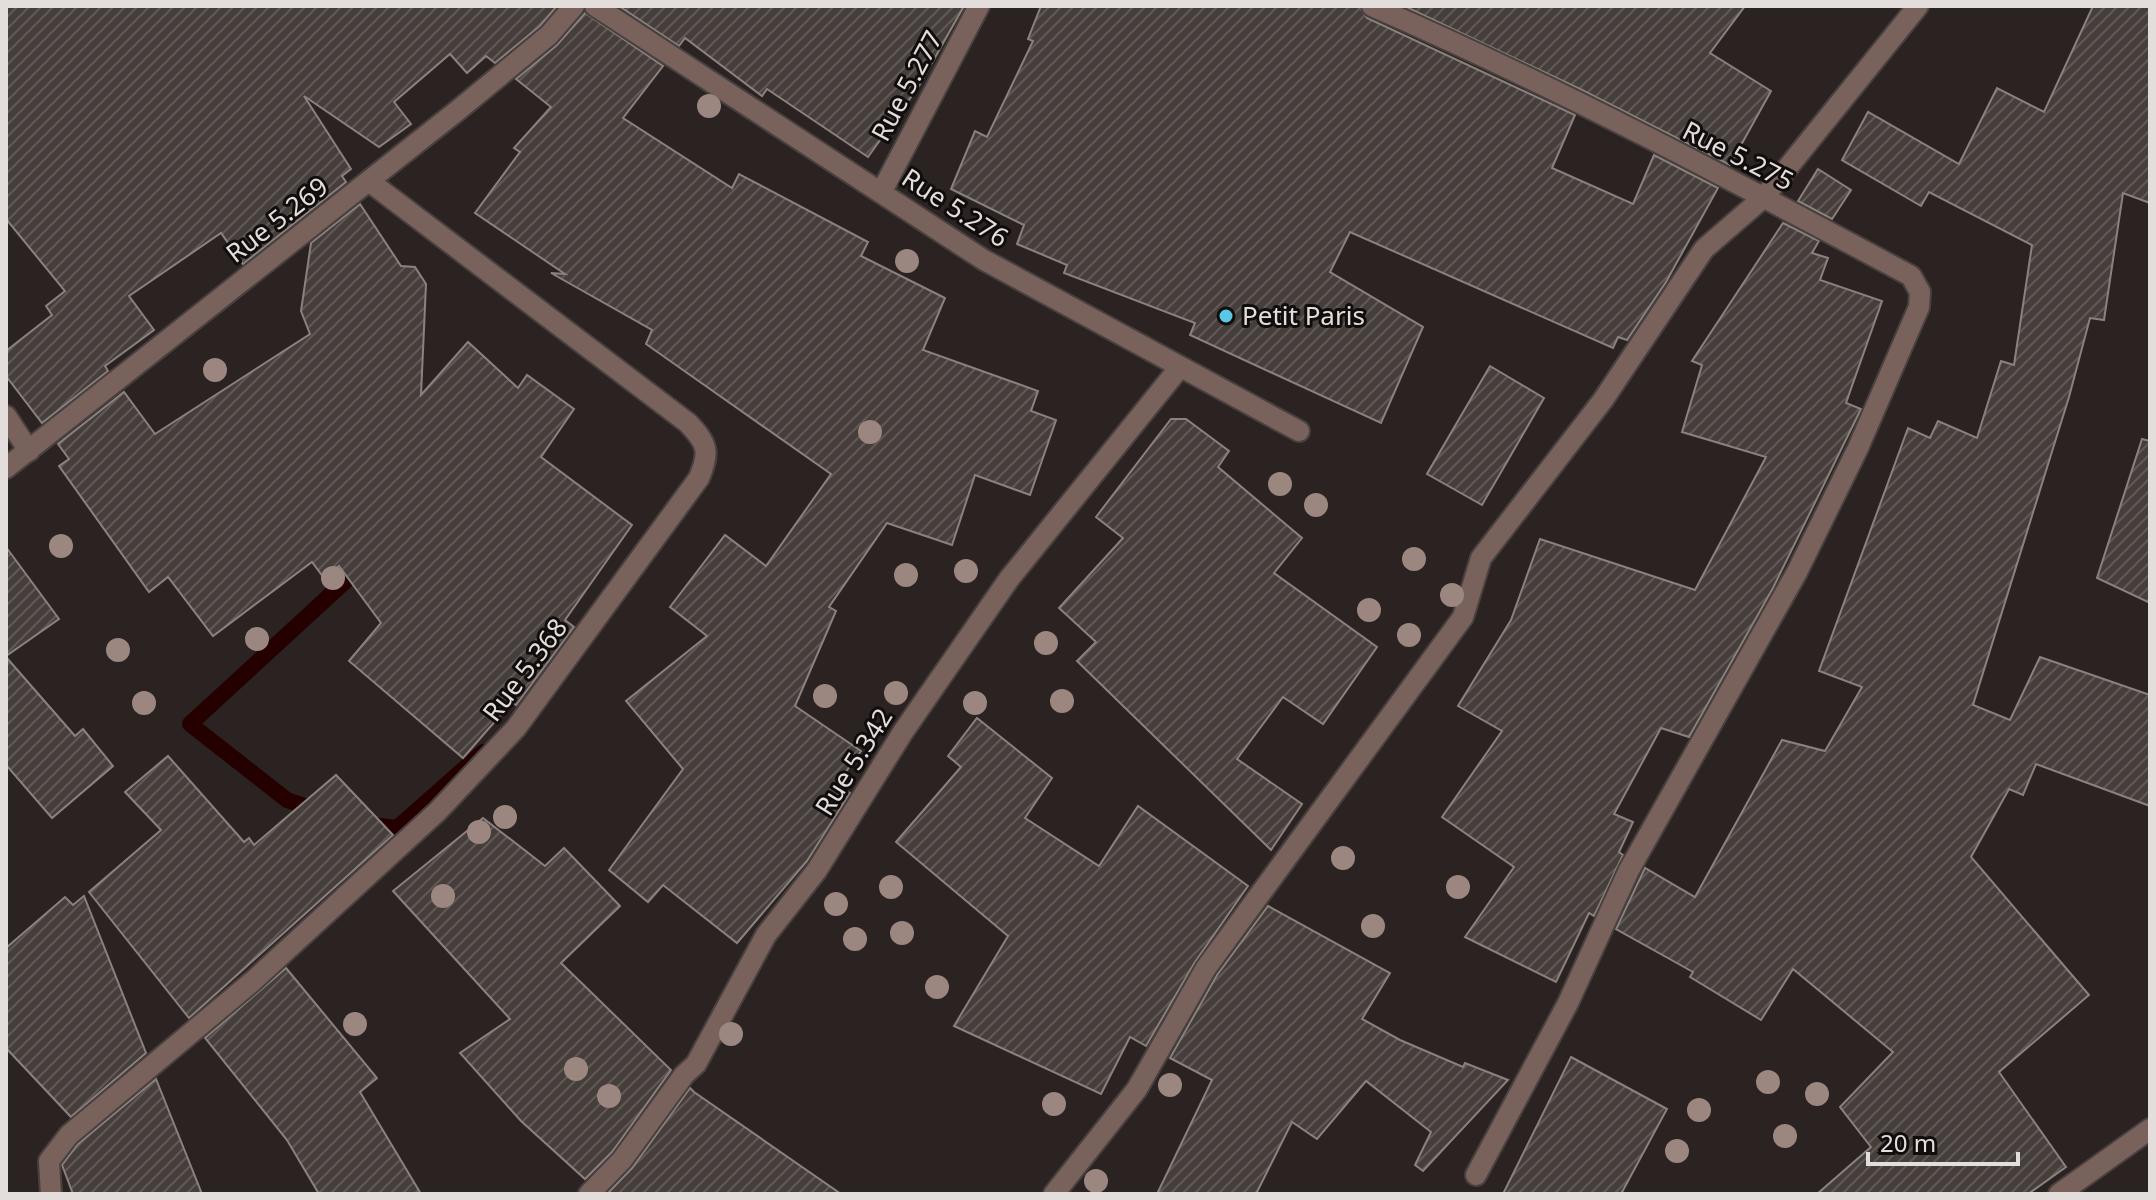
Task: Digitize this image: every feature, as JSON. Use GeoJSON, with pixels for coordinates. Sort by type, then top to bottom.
{"type":"FeatureCollection","features":[{"type":"Feature","properties":{"kind":"street","name":"Rue 5.269"},"geometry":{"type":"LineString","coordinates":[[6,468],[370,182],[549,35],[574,6]]}},
{"type":"Feature","properties":{"kind":"street","name":"Rue 5.276"},"geometry":{"type":"LineString","coordinates":[[595,6],[984,260],[1299,431]]}},
{"type":"Feature","properties":{"kind":"street","name":"Rue 5.277"},"geometry":{"type":"LineString","coordinates":[[882,191],[979,6]]}},
{"type":"Feature","properties":{"kind":"street","name":"Rue 5.275"},"geometry":{"type":"LineString","coordinates":[[1372,6],[1447,39],[1764,197],[1911,276],[1920,292],[1919,307],[1858,448],[1797,572],[1629,870],[1568,1003],[1476,1175]]}},
{"type":"Feature","properties":{"kind":"street"},"geometry":{"type":"LineString","coordinates":[[1054,1194],[1137,1089],[1206,968],[1463,617],[1481,558],[1603,400],[1704,249],[1764,197],[1918,6]]}},
{"type":"Feature","properties":{"kind":"street","name":"Rue 5.368"},"geometry":{"type":"LineString","coordinates":[[51,1194],[49,1161],[69,1135],[368,878],[516,728],[699,478],[709,455],[705,440],[688,423],[370,182]]}},
{"type":"Feature","properties":{"kind":"street","name":"Rue 5.342"},"geometry":{"type":"LineString","coordinates":[[589,1194],[622,1160],[684,1075],[696,1064],[766,935],[817,870],[903,732],[1009,579],[1180,367]]}},
{"type":"Feature","properties":{"kind":"street"},"geometry":{"type":"LineString","coordinates":[[6,416],[29,451]]}},
{"type":"Feature","properties":{"kind":"street"},"geometry":{"type":"LineString","coordinates":[[2059,1194],[2150,1129]]}},
{"type":"Feature","properties":{"kind":"building"},"geometry":{"type":"Polygon","coordinates":[[[6,6],[557,6],[540,26],[495,63],[486,56],[467,73],[450,54],[394,102],[411,124],[379,147],[304,96],[351,169],[342,176],[346,182],[243,264],[221,233],[129,296],[154,330],[105,366],[108,371],[42,423],[6,376],[6,351],[52,315],[46,306],[65,291],[6,219],[6,6]]]}},
{"type":"Feature","properties":{"kind":"building"},"geometry":{"type":"Polygon","coordinates":[[[619,6],[964,6],[919,86],[868,157],[767,89],[762,96],[685,38],[679,46],[619,6]]]}},
{"type":"Feature","properties":{"kind":"building"},"geometry":{"type":"Polygon","coordinates":[[[1041,6],[1359,6],[1367,18],[1575,115],[1552,168],[1633,204],[1654,155],[1718,188],[1666,282],[1627,340],[1618,337],[1613,348],[1350,232],[1330,272],[1423,327],[1381,423],[1190,335],[1195,323],[1064,273],[1067,265],[1017,244],[1024,225],[951,189],[975,131],[987,137],[1033,41],[1028,39],[1041,6]]]}},
{"type":"Feature","properties":{"kind":"building"},"geometry":{"type":"Polygon","coordinates":[[[1404,6],[1745,6],[1710,53],[1771,91],[1730,165],[1582,90],[1404,6]]]}},
{"type":"Feature","properties":{"kind":"building"},"geometry":{"type":"Polygon","coordinates":[[[2093,6],[2150,6],[2150,203],[2123,193],[2104,320],[2090,318],[2069,397],[1973,705],[2010,720],[2040,657],[2150,695],[2150,806],[2036,764],[2023,795],[2009,789],[1971,857],[2089,995],[1999,1072],[2066,1167],[2028,1194],[1817,1194],[1871,1147],[1840,1107],[1893,1052],[1793,969],[1761,1020],[1690,977],[1693,972],[1616,929],[1645,868],[1695,897],[1782,740],[1825,751],[1862,687],[1819,671],[1908,428],[1930,438],[1938,421],[1977,438],[2001,361],[2014,365],[2032,245],[1929,192],[1921,206],[1842,160],[1868,112],[1959,164],[1997,88],[2044,112],[2093,6]]]}},
{"type":"Feature","properties":{"kind":"building"},"geometry":{"type":"Polygon","coordinates":[[[585,13],[663,66],[623,118],[732,188],[739,174],[868,242],[861,256],[945,298],[923,350],[1038,391],[1031,411],[1056,420],[1030,495],[975,475],[952,545],[887,523],[829,607],[836,611],[795,706],[861,751],[837,784],[850,793],[807,861],[737,943],[663,885],[648,902],[609,870],[683,769],[626,701],[707,636],[670,607],[725,535],[766,566],[831,474],[646,344],[652,330],[551,273],[565,274],[475,213],[520,152],[514,148],[551,107],[516,79],[557,45],[585,13]]]}},
{"type":"Feature","properties":{"kind":"building"},"geometry":{"type":"Polygon","coordinates":[[[1818,169],[1851,190],[1832,219],[1798,201],[1818,169]]]}},
{"type":"Feature","properties":{"kind":"building"},"geometry":{"type":"Polygon","coordinates":[[[360,204],[401,266],[415,267],[426,284],[421,395],[468,342],[518,388],[527,375],[574,409],[541,457],[632,525],[565,620],[574,627],[516,705],[512,702],[463,758],[349,661],[381,623],[339,566],[324,578],[312,562],[213,636],[168,577],[149,592],[59,466],[69,459],[58,444],[124,392],[155,434],[310,334],[301,311],[311,243],[360,204]]]}},
{"type":"Feature","properties":{"kind":"building"},"geometry":{"type":"Polygon","coordinates":[[[1783,223],[1819,241],[1812,253],[1828,258],[1820,280],[1882,301],[1846,403],[1861,409],[1773,588],[1689,737],[1661,728],[1614,814],[1633,822],[1619,852],[1623,855],[1594,916],[1589,913],[1556,982],[1465,937],[1514,867],[1442,817],[1502,731],[1458,706],[1511,620],[1540,539],[1695,590],[1766,457],[1682,432],[1702,365],[1692,361],[1783,223]]]}},
{"type":"Feature","properties":{"kind":"building"},"geometry":{"type":"Polygon","coordinates":[[[1490,366],[1544,398],[1482,505],[1427,474],[1490,366]]]}},
{"type":"Feature","properties":{"kind":"building"},"geometry":{"type":"Polygon","coordinates":[[[1171,419],[1186,419],[1229,451],[1218,467],[1302,538],[1274,573],[1377,647],[1323,724],[1283,697],[1237,759],[1302,804],[1271,850],[1077,661],[1096,642],[1059,608],[1123,538],[1096,517],[1171,419]]]}},
{"type":"Feature","properties":{"kind":"building"},"geometry":{"type":"Polygon","coordinates":[[[2142,439],[2150,441],[2150,603],[2097,578],[2142,439]]]}},
{"type":"Feature","properties":{"kind":"building"},"geometry":{"type":"Polygon","coordinates":[[[6,547],[59,619],[6,656],[6,547]]]}},
{"type":"Feature","properties":{"kind":"building"},"geometry":{"type":"Polygon","coordinates":[[[6,657],[75,736],[83,729],[113,766],[52,818],[6,765],[6,657]]]}},
{"type":"Feature","properties":{"kind":"building"},"geometry":{"type":"Polygon","coordinates":[[[977,718],[1052,778],[1025,818],[1099,866],[1138,806],[1248,886],[1195,962],[1146,1046],[1130,1037],[1101,1094],[954,1026],[1008,936],[896,842],[961,767],[948,756],[977,718]]]}},
{"type":"Feature","properties":{"kind":"building"},"geometry":{"type":"Polygon","coordinates":[[[168,756],[244,842],[249,838],[254,845],[336,775],[393,835],[189,1018],[89,892],[161,830],[125,792],[168,756]]]}},
{"type":"Feature","properties":{"kind":"building"},"geometry":{"type":"Polygon","coordinates":[[[483,818],[545,866],[564,848],[620,906],[561,963],[671,1070],[612,1152],[585,1179],[521,1121],[460,1053],[510,1019],[393,891],[483,818]]]}},
{"type":"Feature","properties":{"kind":"building"},"geometry":{"type":"Polygon","coordinates":[[[84,896],[146,1053],[71,1117],[6,1048],[6,948],[65,897],[73,905],[84,896]]]}},
{"type":"Feature","properties":{"kind":"building"},"geometry":{"type":"Polygon","coordinates":[[[1268,906],[1390,973],[1362,1019],[1400,1040],[1463,1067],[1465,1063],[1508,1080],[1423,1171],[1415,1165],[1431,1132],[1366,1081],[1317,1139],[1292,1122],[1256,1194],[1157,1194],[1212,1080],[1170,1058],[1217,975],[1268,906]]]}},
{"type":"Feature","properties":{"kind":"building"},"geometry":{"type":"Polygon","coordinates":[[[286,968],[377,1078],[360,1092],[421,1194],[319,1194],[287,1140],[205,1038],[286,968]]]}},
{"type":"Feature","properties":{"kind":"building"},"geometry":{"type":"Polygon","coordinates":[[[1571,1057],[1667,1109],[1621,1194],[1503,1194],[1571,1057]]]}},
{"type":"Feature","properties":{"kind":"building"},"geometry":{"type":"Polygon","coordinates":[[[156,1079],[202,1194],[73,1194],[62,1165],[78,1144],[156,1079]]]}},
{"type":"Feature","properties":{"kind":"building"},"geometry":{"type":"Polygon","coordinates":[[[690,1088],[841,1194],[607,1194],[632,1168],[690,1088]]]}},
{"type":"Feature","properties":{"kind":"waterway"},"geometry":{"type":"LineString","coordinates":[[322,812],[287,800],[190,724],[364,564]]}},
{"type":"Feature","properties":{"kind":"waterway"},"geometry":{"type":"LineString","coordinates":[[363,824],[397,828],[483,752]]}},
{"type":"Feature","properties":{"kind":"place","name":"Petit Paris"},"geometry":{"type":"Point","coordinates":[1226,316]}}]}
